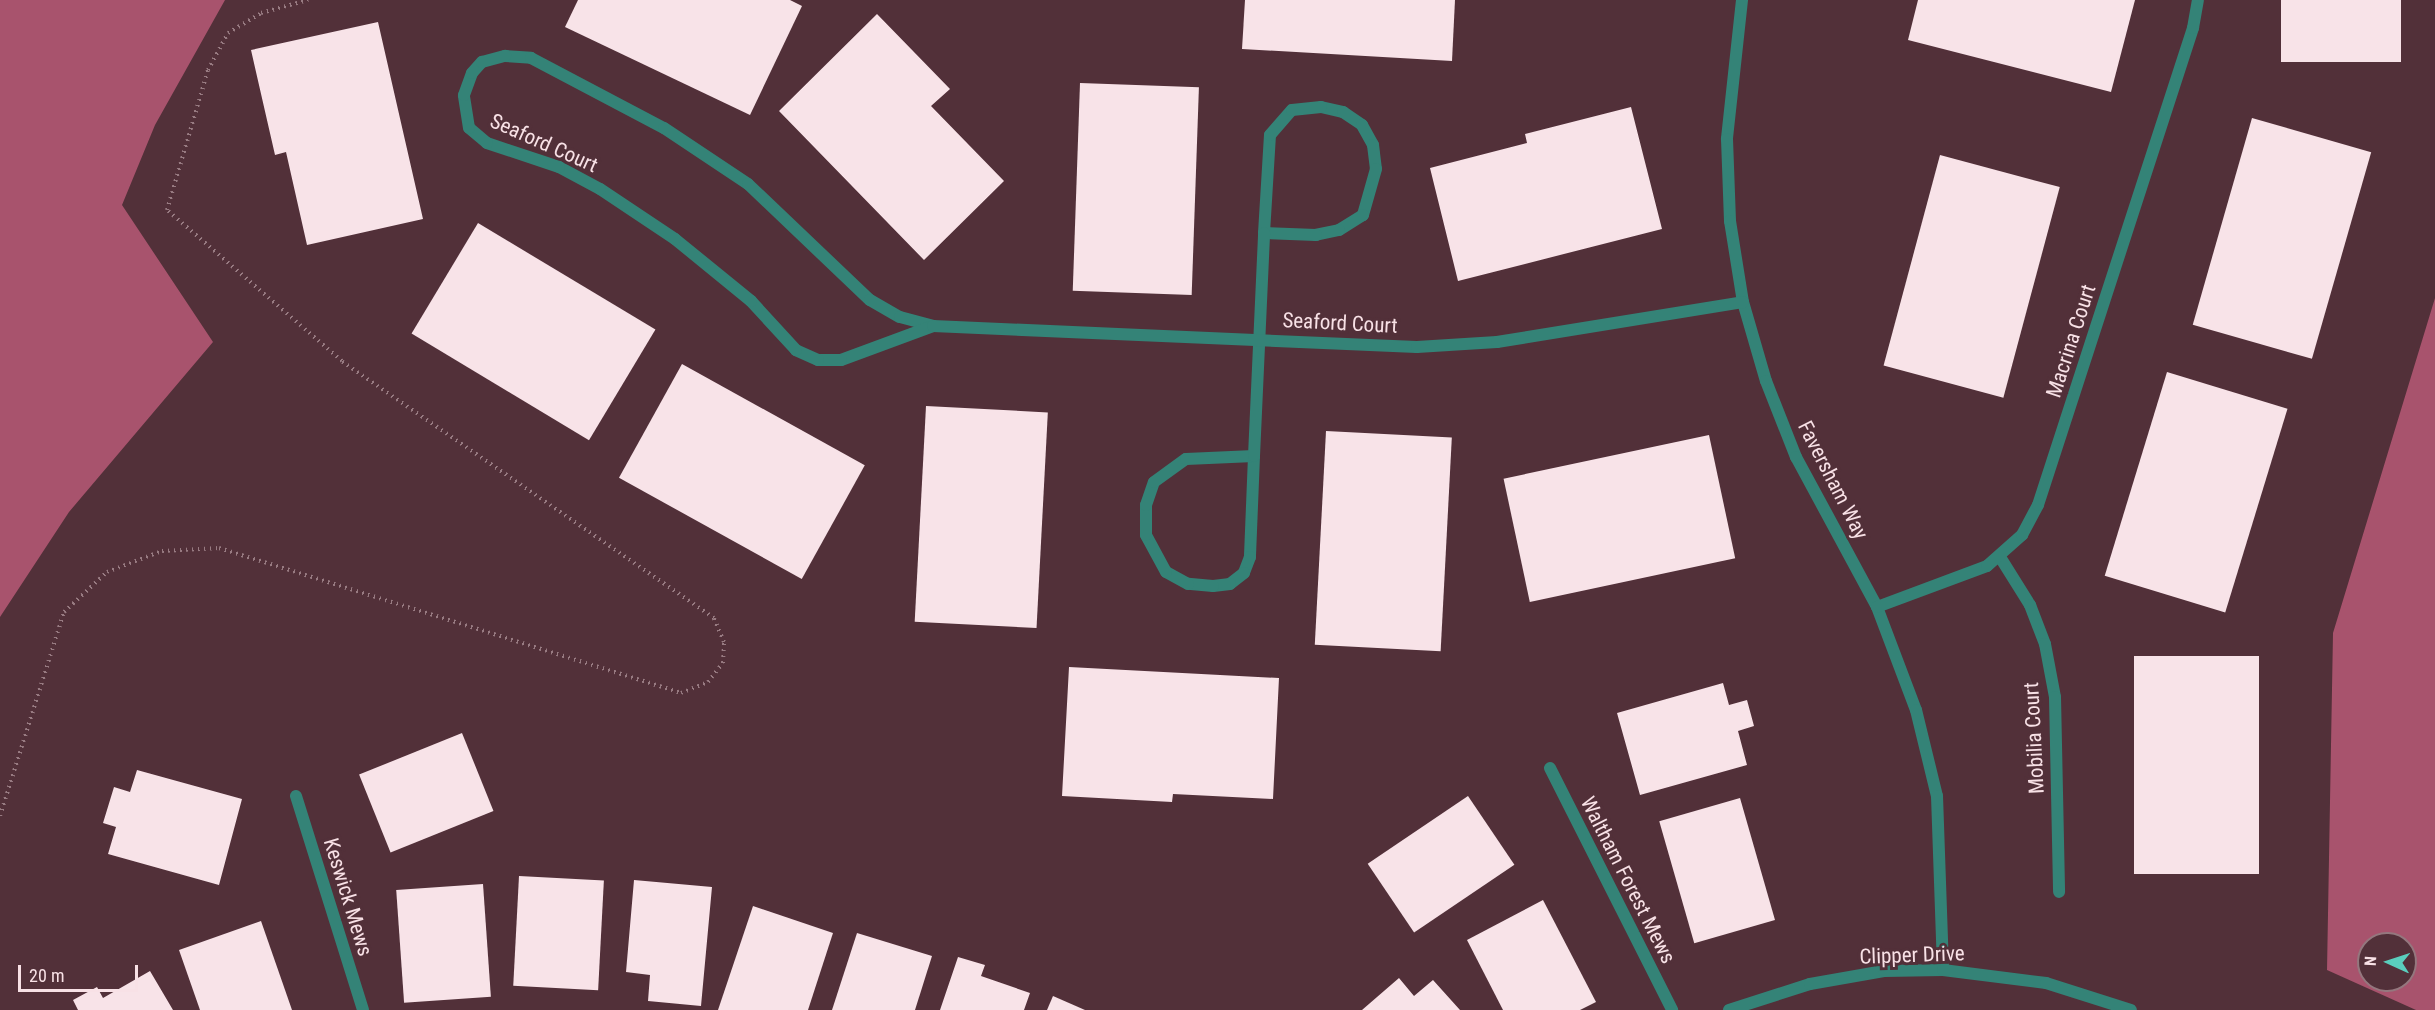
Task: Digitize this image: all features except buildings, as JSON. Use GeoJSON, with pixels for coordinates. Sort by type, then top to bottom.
{"type":"FeatureCollection","features":[{"type":"Feature","properties":{"kind":"street","name":"Faversham Way"},"geometry":{"type":"LineString","coordinates":[[1742,0],[1727,139],[1731,221],[1743,302],[1766,381],[1796,457],[1877,607],[1916,710],[1937,796],[1943,970]]}},
{"type":"Feature","properties":{"kind":"street","name":"Macrina Court"},"geometry":{"type":"LineString","coordinates":[[1877,607],[2000,557],[2022,535],[2038,505],[2198,0]]}},
{"type":"Feature","properties":{"kind":"street","name":"Seaford Court"},"geometry":{"type":"LineString","coordinates":[[933,326],[841,360],[818,360],[796,350],[751,301],[666,233],[600,189],[559,167],[487,143],[469,128],[464,95],[472,73],[482,62],[505,56],[531,58],[664,128],[748,184],[870,300],[900,317],[933,326],[1417,346],[1497,342],[1743,302]]}},
{"type":"Feature","properties":{"kind":"street"},"geometry":{"type":"LineString","coordinates":[[1254,456],[1186,459],[1154,482],[1146,505],[1146,535],[1166,572],[1188,584],[1213,586],[1230,584],[1244,573],[1250,557],[1264,233],[1269,135],[1280,119],[1292,110],[1321,107],[1343,111],[1362,124],[1373,145],[1376,169],[1363,215],[1339,230],[1316,235],[1264,233]]}},
{"type":"Feature","properties":{"kind":"street","name":"Mobilia Court"},"geometry":{"type":"LineString","coordinates":[[2000,557],[2030,604],[2045,644],[2055,697],[2059,892]]}},
{"type":"Feature","properties":{"kind":"street","name":"Waltham Forest Mews"},"geometry":{"type":"LineString","coordinates":[[1550,768],[1672,1010]]}},
{"type":"Feature","properties":{"kind":"street","name":"Keswick Mews"},"geometry":{"type":"LineString","coordinates":[[296,796],[363,1010]]}},
{"type":"Feature","properties":{"kind":"street","name":"Clipper Drive"},"geometry":{"type":"LineString","coordinates":[[1729,1010],[1810,984],[1884,971],[1943,970],[2046,983],[2131,1010]]}},
{"type":"Feature","properties":{"kind":"path"},"geometry":{"type":"LineString","coordinates":[[0,816],[64,612],[107,572],[162,551],[219,548],[681,693],[708,682],[723,663],[724,642],[714,618],[342,362],[167,210],[208,70],[228,33],[261,13],[308,0]]}},
{"type":"Feature","properties":{"kind":"shaded area"},"geometry":{"type":"Polygon","coordinates":[[[0,0],[225,0],[155,125],[122,205],[213,342],[69,512],[0,617],[0,0]]]}},
{"type":"Feature","properties":{"kind":"shaded area"},"geometry":{"type":"Polygon","coordinates":[[[2435,298],[2435,1010],[2416,1010],[2376,992],[2417,992],[2417,932],[2357,932],[2357,983],[2327,970],[2333,633],[2435,298]]]}}]}
